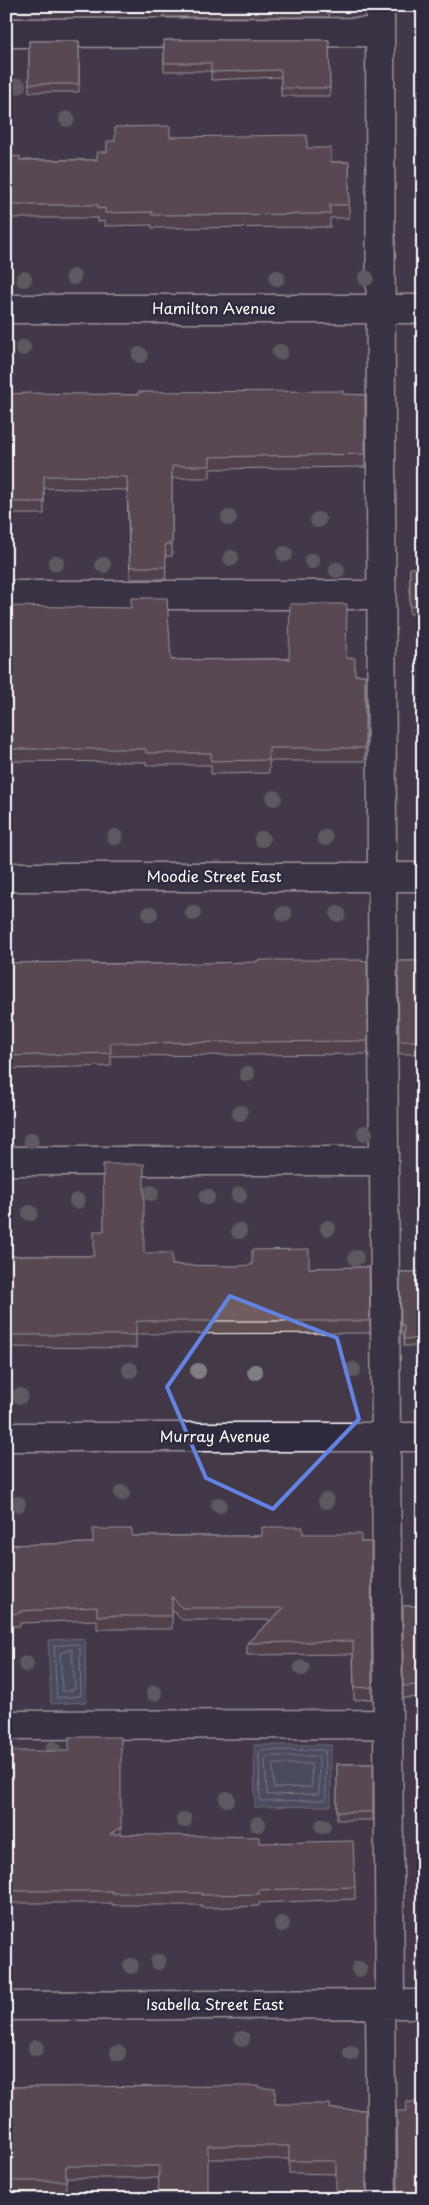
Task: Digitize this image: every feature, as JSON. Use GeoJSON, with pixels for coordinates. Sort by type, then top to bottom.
{"type":"FeatureCollection","features":[{"type":"Feature","properties":{"kind":"street"},"geometry":{"type":"LineString","coordinates":[[6,33],[380,19],[382,877],[388,1724],[382,2199]]}},
{"type":"Feature","properties":{"kind":"street","name":"Hamilton Avenue"},"geometry":{"type":"LineString","coordinates":[[6,309],[423,309]]}},
{"type":"Feature","properties":{"kind":"street"},"geometry":{"type":"LineString","coordinates":[[6,595],[382,595]]}},
{"type":"Feature","properties":{"kind":"street","name":"Moodie Street East"},"geometry":{"type":"LineString","coordinates":[[6,877],[423,877]]}},
{"type":"Feature","properties":{"kind":"street"},"geometry":{"type":"LineString","coordinates":[[6,1161],[384,1161]]}},
{"type":"Feature","properties":{"kind":"street","name":"Murray Avenue"},"geometry":{"type":"LineString","coordinates":[[6,1437],[423,1437]]}},
{"type":"Feature","properties":{"kind":"street"},"geometry":{"type":"LineString","coordinates":[[6,1725],[388,1724]]}},
{"type":"Feature","properties":{"kind":"street","name":"Isabella Street East"},"geometry":{"type":"LineString","coordinates":[[6,2006],[423,2004]]}},
{"type":"Feature","properties":{"kind":"highlighted area"},"geometry":{"type":"Polygon","coordinates":[[[230,1296],[337,1338],[359,1419],[273,1509],[206,1478],[167,1387],[230,1296]]]}},
{"type":"Feature","properties":{"kind":"water"},"geometry":{"type":"Polygon","coordinates":[[[85,1638],[86,1702],[51,1704],[48,1640],[85,1638]]]}},
{"type":"Feature","properties":{"kind":"water"},"geometry":{"type":"Polygon","coordinates":[[[254,1745],[331,1745],[331,1806],[255,1807],[254,1745]]]}},
{"type":"Feature","properties":{"kind":"building"},"geometry":{"type":"Polygon","coordinates":[[[164,40],[329,40],[330,88],[281,88],[281,70],[211,72],[211,63],[164,63],[164,40]]]}},
{"type":"Feature","properties":{"kind":"building"},"geometry":{"type":"Polygon","coordinates":[[[29,41],[79,41],[79,84],[29,84],[29,41]]]}},
{"type":"Feature","properties":{"kind":"building"},"geometry":{"type":"Polygon","coordinates":[[[418,90],[423,90],[423,123],[418,123],[418,90]]]}},
{"type":"Feature","properties":{"kind":"building"},"geometry":{"type":"Polygon","coordinates":[[[170,126],[170,137],[307,135],[307,148],[331,148],[331,162],[349,162],[349,205],[330,205],[330,214],[152,215],[152,212],[105,213],[105,208],[98,209],[98,205],[6,205],[6,132],[9,132],[9,157],[20,156],[20,160],[97,160],[97,152],[107,152],[107,141],[115,141],[115,127],[170,126]]]}},
{"type":"Feature","properties":{"kind":"building"},"geometry":{"type":"Polygon","coordinates":[[[343,391],[343,394],[365,395],[365,454],[210,457],[210,466],[172,466],[172,544],[165,544],[166,567],[130,567],[127,477],[44,476],[44,502],[6,502],[6,394],[138,395],[138,392],[343,391]]]}},
{"type":"Feature","properties":{"kind":"building"},"geometry":{"type":"Polygon","coordinates":[[[410,568],[423,568],[423,607],[410,606],[410,568]]]}},
{"type":"Feature","properties":{"kind":"building"},"geometry":{"type":"Polygon","coordinates":[[[131,598],[167,598],[171,660],[289,659],[290,604],[347,604],[346,658],[355,658],[355,675],[365,675],[365,748],[269,748],[269,760],[211,761],[211,753],[146,753],[146,749],[6,749],[6,606],[131,608],[131,598]]]}},
{"type":"Feature","properties":{"kind":"building"},"geometry":{"type":"Polygon","coordinates":[[[257,960],[367,961],[368,1041],[110,1043],[111,1053],[6,1056],[6,963],[92,962],[92,964],[154,964],[257,962],[257,960]]]}},
{"type":"Feature","properties":{"kind":"building"},"geometry":{"type":"Polygon","coordinates":[[[398,961],[423,961],[423,1005],[419,1005],[420,1041],[399,1041],[398,961]]]}},
{"type":"Feature","properties":{"kind":"building"},"geometry":{"type":"Polygon","coordinates":[[[103,1164],[144,1164],[144,1253],[172,1253],[172,1265],[237,1266],[252,1265],[252,1250],[309,1249],[309,1268],[369,1267],[370,1321],[141,1321],[136,1322],[136,1335],[6,1335],[6,1256],[94,1256],[94,1231],[104,1231],[103,1164]]]}},
{"type":"Feature","properties":{"kind":"building"},"geometry":{"type":"Polygon","coordinates":[[[400,1272],[423,1272],[423,1339],[404,1339],[404,1325],[401,1325],[400,1272]]]}},
{"type":"Feature","properties":{"kind":"building"},"geometry":{"type":"Polygon","coordinates":[[[262,1527],[303,1527],[303,1534],[361,1534],[361,1542],[371,1542],[372,1687],[354,1688],[353,1641],[247,1643],[284,1608],[182,1608],[172,1597],[172,1616],[97,1616],[97,1607],[20,1611],[20,1613],[6,1614],[6,1545],[93,1543],[93,1529],[132,1529],[132,1536],[262,1536],[262,1527]]]}},
{"type":"Feature","properties":{"kind":"building"},"geometry":{"type":"Polygon","coordinates":[[[403,1606],[423,1606],[423,1685],[403,1686],[403,1606]]]}},
{"type":"Feature","properties":{"kind":"building"},"geometry":{"type":"Polygon","coordinates":[[[69,1737],[121,1737],[121,1827],[110,1834],[259,1837],[259,1843],[353,1841],[355,1887],[259,1890],[259,1894],[202,1895],[202,1893],[112,1893],[112,1891],[6,1891],[6,1751],[69,1751],[69,1737]]]}},
{"type":"Feature","properties":{"kind":"building"},"geometry":{"type":"Polygon","coordinates":[[[337,1764],[373,1764],[373,1812],[337,1812],[337,1764]]]}},
{"type":"Feature","properties":{"kind":"building"},"geometry":{"type":"Polygon","coordinates":[[[259,2086],[259,2088],[275,2088],[275,2104],[330,2104],[330,2109],[366,2110],[366,2187],[373,2199],[336,2199],[336,2161],[289,2161],[289,2146],[208,2146],[208,2199],[158,2199],[159,2166],[66,2166],[66,2181],[6,2181],[6,2087],[259,2086]]]}},
{"type":"Feature","properties":{"kind":"building"},"geometry":{"type":"Polygon","coordinates":[[[407,2102],[423,2102],[423,2199],[391,2199],[396,2194],[398,2187],[397,2111],[406,2111],[407,2102]]]}}]}
